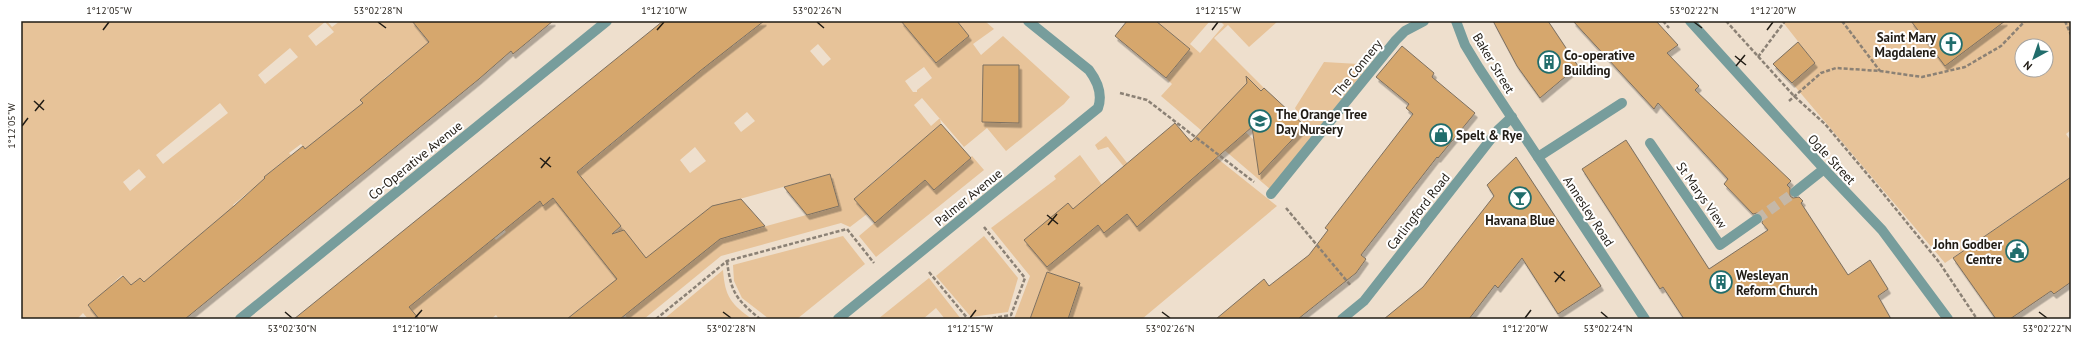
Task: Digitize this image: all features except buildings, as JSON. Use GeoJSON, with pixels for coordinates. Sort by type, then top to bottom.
{"type":"FeatureCollection","features":[{"type":"Feature","properties":{"kind":"street","name":"Co-Operative Avenue"},"geometry":{"type":"LineString","coordinates":[[240,319],[607,21]]}},
{"type":"Feature","properties":{"kind":"street"},"geometry":{"type":"LineString","coordinates":[[1028,21],[1089,70],[1096,79],[1099,89]]}},
{"type":"Feature","properties":{"kind":"street","name":"Baker Street"},"geometry":{"type":"LineString","coordinates":[[1456,21],[1465,45],[1512,118]]}},
{"type":"Feature","properties":{"kind":"street","name":"Ogle Street"},"geometry":{"type":"LineString","coordinates":[[1690,21],[1773,114],[1882,230],[1948,319]]}},
{"type":"Feature","properties":{"kind":"street","name":"The Connery"},"geometry":{"type":"LineString","coordinates":[[1271,194],[1396,40],[1404,31],[1420,22]]}},
{"type":"Feature","properties":{"kind":"street","name":"Palmer Avenue"},"geometry":{"type":"LineString","coordinates":[[838,319],[1098,108],[1101,99],[1099,89]]}},
{"type":"Feature","properties":{"kind":"street"},"geometry":{"type":"LineString","coordinates":[[1538,158],[1622,103]]}},
{"type":"Feature","properties":{"kind":"street","name":"Annesley Road"},"geometry":{"type":"LineString","coordinates":[[1512,118],[1645,319]]}},
{"type":"Feature","properties":{"kind":"street","name":"Carlingford Road"},"geometry":{"type":"LineString","coordinates":[[1342,319],[1364,301],[1498,130],[1512,118]]}},
{"type":"Feature","properties":{"kind":"street","name":"St Marys View"},"geometry":{"type":"LineString","coordinates":[[1650,143],[1720,245],[1758,219]]}},
{"type":"Feature","properties":{"kind":"street"},"geometry":{"type":"LineString","coordinates":[[1795,192],[1824,169]]}},
{"type":"Feature","properties":{"kind":"path"},"geometry":{"type":"LineString","coordinates":[[1726,21],[1794,96],[1825,124],[1939,262],[1977,319]]}},
{"type":"Feature","properties":{"kind":"path"},"geometry":{"type":"LineString","coordinates":[[1758,56],[1785,21]]}},
{"type":"Feature","properties":{"kind":"path"},"geometry":{"type":"LineString","coordinates":[[1842,21],[1880,71]]}},
{"type":"Feature","properties":{"kind":"path"},"geometry":{"type":"LineString","coordinates":[[1773,114],[1822,73],[1836,68],[1880,71],[1922,77],[1964,67],[2001,46],[2025,21]]}},
{"type":"Feature","properties":{"kind":"path"},"geometry":{"type":"LineString","coordinates":[[2065,21],[2071,35]]}},
{"type":"Feature","properties":{"kind":"path"},"geometry":{"type":"LineString","coordinates":[[1099,89],[1144,97],[1271,194],[1284,206],[1364,301]]}},
{"type":"Feature","properties":{"kind":"path"},"geometry":{"type":"LineString","coordinates":[[984,227],[1026,278],[1011,315],[987,319]]}},
{"type":"Feature","properties":{"kind":"path"},"geometry":{"type":"LineString","coordinates":[[656,319],[727,262],[846,229],[878,267]]}},
{"type":"Feature","properties":{"kind":"path"},"geometry":{"type":"LineString","coordinates":[[727,262],[729,283],[740,302],[760,319]]}},
{"type":"Feature","properties":{"kind":"path"},"geometry":{"type":"LineString","coordinates":[[929,271],[968,319]]}},
{"type":"Feature","properties":{"kind":"shaded area"},"geometry":{"type":"Polygon","coordinates":[[[21,21],[327,21],[332,27],[340,21],[428,21],[418,29],[433,48],[398,76],[393,71],[384,79],[396,95],[371,91],[360,100],[363,104],[315,161],[301,144],[289,153],[300,166],[291,173],[282,162],[264,177],[276,193],[251,190],[233,205],[244,218],[221,217],[202,233],[211,245],[153,293],[140,278],[131,285],[122,275],[111,285],[131,310],[96,299],[88,305],[99,319],[88,319],[83,313],[77,319],[21,319],[21,21]],[[325,22],[308,36],[316,46],[334,32],[325,22]],[[290,48],[258,75],[265,84],[298,57],[290,48]],[[220,103],[156,155],[163,164],[228,113],[220,103]],[[139,169],[123,182],[130,191],[146,177],[139,169]]]}},
{"type":"Feature","properties":{"kind":"shaded area"},"geometry":{"type":"Polygon","coordinates":[[[746,21],[912,21],[906,27],[935,63],[969,36],[957,21],[985,21],[994,29],[973,44],[981,55],[1003,36],[1070,97],[1064,104],[1006,151],[987,128],[964,147],[940,119],[941,124],[905,156],[934,190],[972,156],[984,170],[876,257],[859,236],[918,186],[897,161],[854,199],[867,214],[850,227],[841,223],[721,256],[644,319],[628,319],[625,315],[612,319],[594,297],[567,319],[499,319],[496,315],[491,319],[418,319],[396,291],[404,285],[417,301],[439,284],[426,267],[482,223],[496,240],[506,232],[491,215],[527,186],[543,205],[553,198],[561,208],[572,199],[548,169],[579,171],[653,110],[640,94],[687,56],[700,71],[719,56],[707,40],[720,30],[733,46],[753,30],[746,21]],[[818,44],[810,51],[823,66],[831,59],[818,44]],[[983,65],[982,122],[1019,123],[1019,65],[983,65]],[[924,67],[905,81],[913,92],[917,92],[917,90],[932,78],[924,67]],[[922,98],[914,105],[931,126],[940,118],[922,98]],[[747,112],[734,123],[741,132],[755,121],[747,112]],[[695,147],[680,160],[690,173],[706,161],[695,147]],[[830,174],[718,205],[727,237],[839,206],[830,174]],[[604,205],[594,249],[621,228],[604,205]]]}},
{"type":"Feature","properties":{"kind":"shaded area"},"geometry":{"type":"Polygon","coordinates":[[[1156,21],[1210,21],[1190,44],[1200,53],[1224,25],[1220,21],[1278,21],[1249,47],[1228,25],[1214,38],[1264,88],[1261,91],[1250,80],[1216,116],[1239,126],[1274,159],[1305,126],[1295,108],[1324,62],[1359,64],[1365,70],[1270,189],[1161,96],[1172,84],[1166,78],[1190,49],[1156,21]]]}},
{"type":"Feature","properties":{"kind":"shaded area"},"geometry":{"type":"Polygon","coordinates":[[[1782,21],[2071,21],[2071,130],[2066,134],[2071,141],[2071,177],[1945,263],[1792,83],[1815,63],[1782,21]]]}},
{"type":"Feature","properties":{"kind":"shaded area"},"geometry":{"type":"Polygon","coordinates":[[[1106,136],[1135,173],[1209,163],[1186,136],[1208,151],[1277,206],[1142,319],[1068,319],[1080,283],[1047,272],[1030,319],[1014,319],[1030,276],[991,228],[1056,179],[1054,176],[1080,155],[1102,185],[1080,203],[1104,232],[1127,214],[1137,226],[1158,209],[1108,147],[1098,150],[1095,145],[1106,136]],[[1068,204],[1024,240],[1047,267],[1069,249],[1068,204]]]}},
{"type":"Feature","properties":{"kind":"shaded area"},"geometry":{"type":"Polygon","coordinates":[[[843,236],[865,264],[797,319],[769,319],[742,298],[734,281],[733,265],[843,236]]]}},
{"type":"Feature","properties":{"kind":"shaded area"},"geometry":{"type":"Polygon","coordinates":[[[984,236],[1018,278],[1008,312],[971,317],[936,276],[984,236]]]}},
{"type":"Feature","properties":{"kind":"shaded area"},"geometry":{"type":"Polygon","coordinates":[[[723,270],[725,287],[730,299],[739,309],[752,319],[664,319],[723,270]]]}},
{"type":"Feature","properties":{"kind":"shaded area"},"geometry":{"type":"Polygon","coordinates":[[[929,278],[961,319],[945,319],[936,308],[923,319],[878,319],[929,278]]]}},
{"type":"Feature","properties":{"kind":"tunnel"},"geometry":{"type":"LineString","coordinates":[[1757,219],[1795,192]]}},
{"type":"Feature","properties":{"kind":"place","name":"Saint Mary Magdalene"},"geometry":{"type":"Point","coordinates":[1951,44]}},
{"type":"Feature","properties":{"kind":"place","name":"Co-operative Building"},"geometry":{"type":"Point","coordinates":[1549,62]}},
{"type":"Feature","properties":{"kind":"place","name":"The Orange Tree Day Nursery"},"geometry":{"type":"Point","coordinates":[1260,121]}},
{"type":"Feature","properties":{"kind":"place","name":"Spelt & Rye"},"geometry":{"type":"Point","coordinates":[1441,135]}},
{"type":"Feature","properties":{"kind":"place","name":"Havana Blue"},"geometry":{"type":"Point","coordinates":[1520,198]}},
{"type":"Feature","properties":{"kind":"place","name":"John Godber Centre"},"geometry":{"type":"Point","coordinates":[2017,251]}},
{"type":"Feature","properties":{"kind":"place","name":"Wesleyan Reform Church"},"geometry":{"type":"Point","coordinates":[1721,282]}}]}
